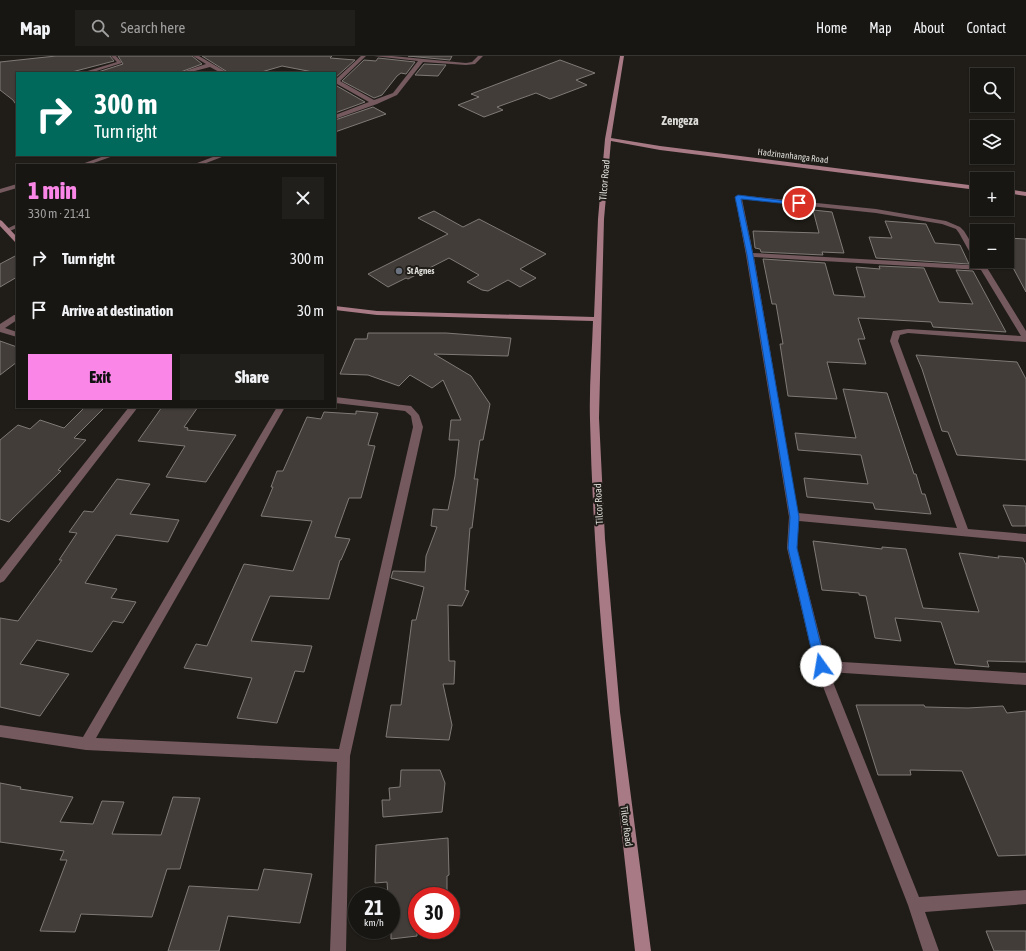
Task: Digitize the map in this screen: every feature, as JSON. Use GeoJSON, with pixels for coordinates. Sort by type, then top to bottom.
{"type":"FeatureCollection","features":[{"type":"Feature","properties":{"kind":"street"},"geometry":{"type":"LineString","coordinates":[[88,72],[120,63],[113,56]]}},
{"type":"Feature","properties":{"kind":"street"},"geometry":{"type":"LineString","coordinates":[[195,56],[223,72]]}},
{"type":"Feature","properties":{"kind":"street"},"geometry":{"type":"LineString","coordinates":[[364,56],[337,82],[375,103]]}},
{"type":"Feature","properties":{"kind":"street"},"geometry":{"type":"LineString","coordinates":[[376,56],[466,64],[473,63],[481,56]]}},
{"type":"Feature","properties":{"kind":"street","name":"Tilcor Road"},"geometry":{"type":"LineString","coordinates":[[622,56],[608,139],[601,219],[594,418],[600,539],[614,712],[643,951]]}},
{"type":"Feature","properties":{"kind":"street"},"geometry":{"type":"LineString","coordinates":[[336,117],[375,103],[395,94],[422,60]]}},
{"type":"Feature","properties":{"kind":"street"},"geometry":{"type":"LineString","coordinates":[[186,72],[210,65]]}},
{"type":"Feature","properties":{"kind":"street","name":"Hadzinanhanga Road"},"geometry":{"type":"LineString","coordinates":[[608,139],[660,148],[970,187]]}},
{"type":"Feature","properties":{"kind":"street"},"geometry":{"type":"LineString","coordinates":[[85,164],[110,156]]}},
{"type":"Feature","properties":{"kind":"street"},"geometry":{"type":"LineString","coordinates":[[198,164],[221,156]]}},
{"type":"Feature","properties":{"kind":"street"},"geometry":{"type":"LineString","coordinates":[[0,191],[16,186]]}},
{"type":"Feature","properties":{"kind":"street"},"geometry":{"type":"LineString","coordinates":[[1014,192],[1026,194]]}},
{"type":"Feature","properties":{"kind":"street"},"geometry":{"type":"LineString","coordinates":[[930,951],[915,905],[821,666],[792,548],[794,517],[750,255],[738,197],[876,211],[944,222],[952,225],[962,232],[970,246]]}},
{"type":"Feature","properties":{"kind":"street"},"geometry":{"type":"LineString","coordinates":[[0,222],[16,240]]}},
{"type":"Feature","properties":{"kind":"street"},"geometry":{"type":"LineString","coordinates":[[7,230],[16,226]]}},
{"type":"Feature","properties":{"kind":"street"},"geometry":{"type":"LineString","coordinates":[[750,255],[970,267]]}},
{"type":"Feature","properties":{"kind":"street"},"geometry":{"type":"LineString","coordinates":[[983,268],[1026,338]]}},
{"type":"Feature","properties":{"kind":"street"},"geometry":{"type":"LineString","coordinates":[[336,308],[377,313],[597,319]]}},
{"type":"Feature","properties":{"kind":"street"},"geometry":{"type":"LineString","coordinates":[[0,329],[16,318]]}},
{"type":"Feature","properties":{"kind":"street"},"geometry":{"type":"LineString","coordinates":[[0,329],[16,335]]}},
{"type":"Feature","properties":{"kind":"street"},"geometry":{"type":"LineString","coordinates":[[964,532],[894,341],[896,333],[908,331],[1026,338]]}},
{"type":"Feature","properties":{"kind":"street"},"geometry":{"type":"LineString","coordinates":[[336,400],[408,408],[415,415],[418,427],[344,756],[338,951]]}},
{"type":"Feature","properties":{"kind":"street"},"geometry":{"type":"LineString","coordinates":[[0,578],[133,408]]}},
{"type":"Feature","properties":{"kind":"street"},"geometry":{"type":"LineString","coordinates":[[86,744],[280,408]]}},
{"type":"Feature","properties":{"kind":"street"},"geometry":{"type":"LineString","coordinates":[[794,517],[1026,538]]}},
{"type":"Feature","properties":{"kind":"street"},"geometry":{"type":"LineString","coordinates":[[821,666],[1026,679]]}},
{"type":"Feature","properties":{"kind":"street"},"geometry":{"type":"LineString","coordinates":[[0,731],[86,744],[344,756]]}},
{"type":"Feature","properties":{"kind":"street"},"geometry":{"type":"LineString","coordinates":[[915,905],[1026,897]]}},
{"type":"Feature","properties":{"kind":"building"},"geometry":{"type":"Polygon","coordinates":[[[56,56],[110,56],[114,61],[72,72],[16,72],[16,104],[13,100],[0,90],[0,62],[56,56]]]}},
{"type":"Feature","properties":{"kind":"building"},"geometry":{"type":"Polygon","coordinates":[[[118,56],[192,56],[202,64],[181,72],[98,72],[123,64],[118,56]]]}},
{"type":"Feature","properties":{"kind":"building"},"geometry":{"type":"Polygon","coordinates":[[[202,56],[332,56],[330,58],[355,60],[336,77],[336,72],[313,72],[282,66],[261,72],[227,72],[202,56]]]}},
{"type":"Feature","properties":{"kind":"building"},"geometry":{"type":"Polygon","coordinates":[[[408,56],[452,56],[450,60],[408,56]]]}},
{"type":"Feature","properties":{"kind":"building"},"geometry":{"type":"Polygon","coordinates":[[[378,58],[415,62],[406,74],[401,73],[397,76],[382,95],[374,98],[342,81],[364,60],[376,61],[378,58]]]}},
{"type":"Feature","properties":{"kind":"building"},"geometry":{"type":"Polygon","coordinates":[[[560,60],[595,73],[576,80],[587,85],[550,99],[536,93],[497,107],[503,110],[484,117],[458,105],[479,97],[471,94],[560,60]]]}},
{"type":"Feature","properties":{"kind":"building"},"geometry":{"type":"Polygon","coordinates":[[[424,64],[446,65],[438,76],[415,75],[424,64]]]}},
{"type":"Feature","properties":{"kind":"building"},"geometry":{"type":"Polygon","coordinates":[[[336,86],[337,86],[365,102],[336,113],[336,86]]]}},
{"type":"Feature","properties":{"kind":"building"},"geometry":{"type":"Polygon","coordinates":[[[373,107],[386,114],[336,132],[336,120],[373,107]]]}},
{"type":"Feature","properties":{"kind":"building"},"geometry":{"type":"Polygon","coordinates":[[[813,210],[832,212],[844,253],[822,252],[823,255],[761,252],[760,249],[755,248],[753,231],[819,233],[813,210]]]}},
{"type":"Feature","properties":{"kind":"building"},"geometry":{"type":"Polygon","coordinates":[[[434,211],[463,227],[479,219],[546,254],[520,269],[536,278],[520,287],[508,280],[488,291],[482,290],[467,282],[479,275],[449,258],[408,279],[406,278],[388,287],[368,274],[448,234],[418,218],[434,211]]]}},
{"type":"Feature","properties":{"kind":"building"},"geometry":{"type":"Polygon","coordinates":[[[885,221],[926,224],[935,243],[960,245],[969,264],[876,258],[869,237],[892,238],[885,221]]]}},
{"type":"Feature","properties":{"kind":"building"},"geometry":{"type":"Polygon","coordinates":[[[1014,238],[1026,239],[1026,292],[1013,268],[1014,238]]]}},
{"type":"Feature","properties":{"kind":"building"},"geometry":{"type":"Polygon","coordinates":[[[16,256],[16,278],[0,287],[0,264],[16,256]]]}},
{"type":"Feature","properties":{"kind":"building"},"geometry":{"type":"Polygon","coordinates":[[[763,259],[825,263],[834,295],[865,297],[856,267],[880,269],[879,266],[924,268],[939,302],[973,304],[956,270],[973,271],[1006,332],[933,327],[931,322],[858,318],[865,339],[858,339],[866,364],[827,362],[837,399],[788,396],[780,344],[783,344],[776,304],[772,304],[763,259]]]}},
{"type":"Feature","properties":{"kind":"building"},"geometry":{"type":"Polygon","coordinates":[[[368,333],[446,333],[511,338],[508,356],[434,354],[471,376],[490,404],[483,440],[480,440],[474,479],[478,479],[472,528],[470,528],[465,590],[469,591],[462,606],[448,605],[449,661],[455,661],[454,684],[443,684],[452,725],[449,740],[386,737],[391,705],[401,705],[412,620],[416,620],[424,587],[391,578],[393,571],[425,572],[426,556],[437,527],[431,526],[433,509],[448,510],[455,476],[459,440],[449,440],[451,420],[461,420],[443,380],[432,388],[410,375],[399,386],[368,375],[340,374],[355,339],[367,339],[368,333]]]}},
{"type":"Feature","properties":{"kind":"building"},"geometry":{"type":"Polygon","coordinates":[[[0,341],[16,347],[16,363],[0,375],[0,341]]]}},
{"type":"Feature","properties":{"kind":"building"},"geometry":{"type":"Polygon","coordinates":[[[916,355],[1017,362],[1026,379],[1026,460],[957,455],[948,432],[942,431],[916,355]]]}},
{"type":"Feature","properties":{"kind":"building"},"geometry":{"type":"Polygon","coordinates":[[[843,389],[887,393],[914,474],[916,474],[922,494],[925,494],[931,514],[875,509],[873,503],[807,497],[804,478],[868,484],[861,455],[798,450],[795,433],[856,438],[843,389]]]}},
{"type":"Feature","properties":{"kind":"building"},"geometry":{"type":"Polygon","coordinates":[[[84,408],[104,408],[74,438],[86,440],[58,470],[61,471],[9,522],[0,519],[0,440],[18,425],[30,429],[40,420],[64,428],[84,408]]]}},
{"type":"Feature","properties":{"kind":"building"},"geometry":{"type":"Polygon","coordinates":[[[161,408],[197,408],[184,427],[188,428],[187,430],[236,435],[206,482],[166,477],[185,446],[138,441],[161,408]]]}},
{"type":"Feature","properties":{"kind":"building"},"geometry":{"type":"Polygon","coordinates":[[[356,411],[378,413],[368,445],[375,446],[361,498],[349,498],[335,537],[350,539],[340,560],[329,599],[270,596],[251,641],[312,646],[304,672],[295,671],[277,723],[237,718],[252,678],[184,668],[196,644],[207,646],[244,564],[293,571],[312,521],[261,516],[273,487],[271,487],[277,471],[283,471],[307,417],[321,419],[324,412],[356,414],[356,411]]]}},
{"type":"Feature","properties":{"kind":"building"},"geometry":{"type":"Polygon","coordinates":[[[117,479],[150,484],[130,514],[179,520],[168,542],[116,535],[85,583],[117,589],[111,598],[136,602],[123,623],[113,621],[92,652],[37,640],[20,664],[69,674],[40,716],[0,707],[0,618],[18,621],[62,560],[59,560],[77,533],[69,532],[84,511],[93,512],[117,479]]]}},
{"type":"Feature","properties":{"kind":"building"},"geometry":{"type":"Polygon","coordinates":[[[1003,505],[1026,506],[1026,526],[1012,526],[1003,505]]]}},
{"type":"Feature","properties":{"kind":"building"},"geometry":{"type":"Polygon","coordinates":[[[813,541],[882,549],[882,547],[906,549],[923,608],[979,612],[959,553],[999,558],[998,556],[1023,558],[1026,565],[1026,662],[987,661],[989,667],[955,664],[941,622],[895,618],[901,641],[875,638],[866,596],[859,595],[859,593],[822,590],[813,541]]]}},
{"type":"Feature","properties":{"kind":"building"},"geometry":{"type":"Polygon","coordinates":[[[856,705],[924,705],[925,707],[968,708],[1003,706],[1007,713],[1026,711],[1026,855],[998,856],[962,771],[910,770],[911,775],[878,775],[856,705]]]}},
{"type":"Feature","properties":{"kind":"building"},"geometry":{"type":"Polygon","coordinates":[[[401,770],[440,770],[445,783],[442,812],[383,817],[382,800],[390,800],[389,788],[400,787],[401,770]]]}},
{"type":"Feature","properties":{"kind":"building"},"geometry":{"type":"Polygon","coordinates":[[[0,783],[21,787],[20,789],[73,797],[60,822],[93,824],[102,801],[124,802],[112,834],[161,835],[173,797],[200,798],[180,869],[167,869],[152,917],[81,914],[75,932],[40,931],[67,860],[60,860],[64,851],[0,842],[0,783]]]}},
{"type":"Feature","properties":{"kind":"building"},"geometry":{"type":"Polygon","coordinates":[[[448,838],[449,875],[447,876],[447,887],[408,887],[408,937],[400,938],[400,887],[387,887],[387,882],[375,883],[376,845],[448,838]]]}},
{"type":"Feature","properties":{"kind":"building"},"geometry":{"type":"Polygon","coordinates":[[[264,869],[312,874],[300,923],[228,916],[219,951],[168,951],[189,886],[258,890],[264,869]]]}},
{"type":"Feature","properties":{"kind":"building"},"geometry":{"type":"Polygon","coordinates":[[[986,931],[1026,931],[1026,951],[994,951],[986,931]]]}},
{"type":"Feature","properties":{"kind":"place","name":"St Agnes"},"geometry":{"type":"Point","coordinates":[399,271]}},
{"type":"Feature","properties":{"kind":"district","name":"Zengeza"},"geometry":{"type":"Point","coordinates":[680,121]}},
{"type":"Feature","properties":{"kind":"route"},"geometry":{"type":"LineString","coordinates":[[799,203],[738,197],[750,255],[794,517],[792,548],[821,666]]}}]}
